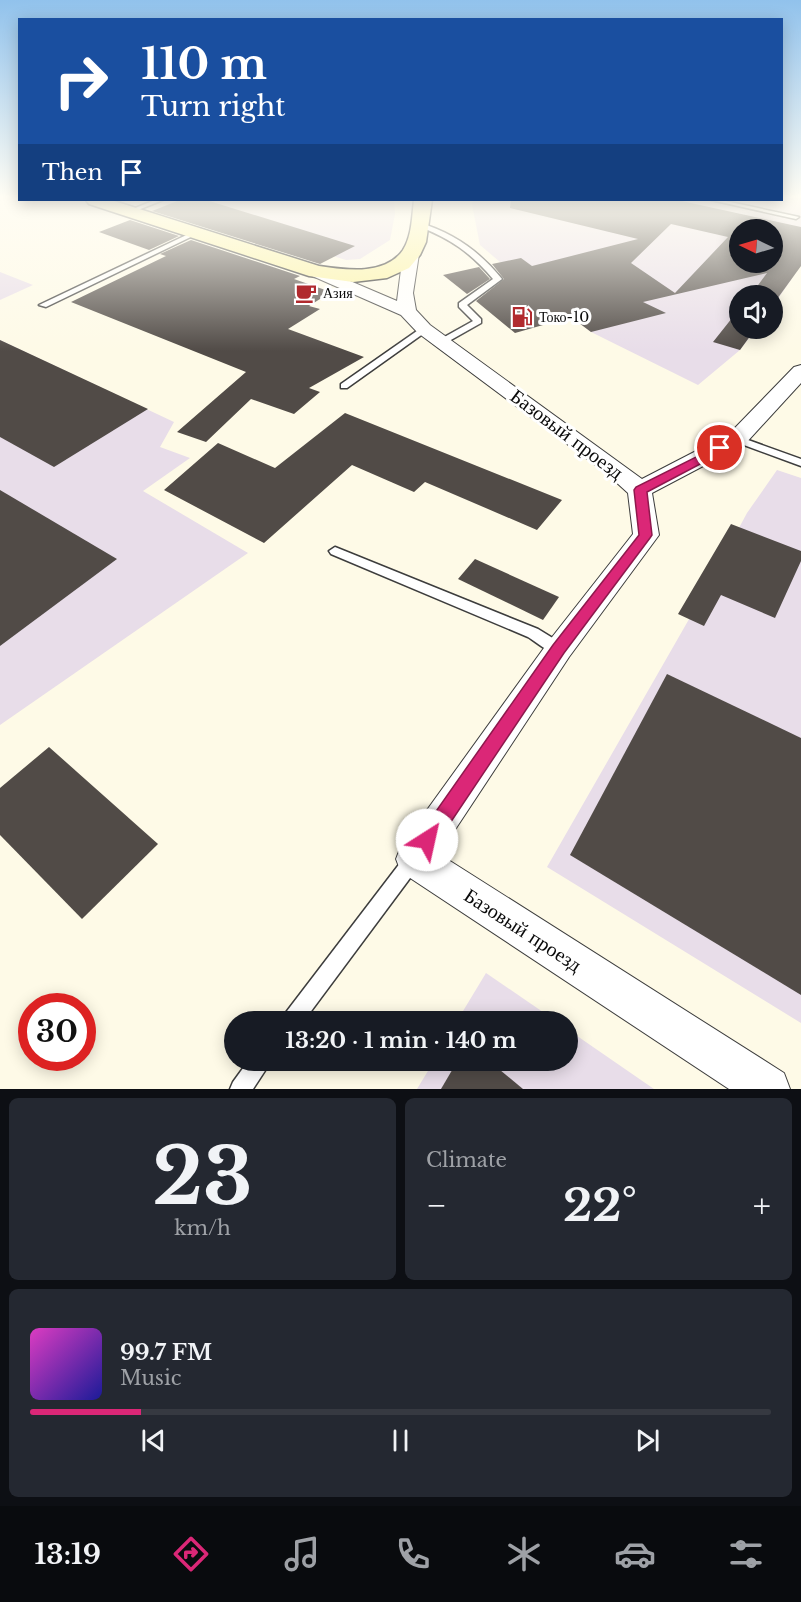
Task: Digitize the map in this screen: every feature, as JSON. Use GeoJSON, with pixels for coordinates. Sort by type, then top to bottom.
{"type":"FeatureCollection","features":[{"type":"Feature","properties":{"kind":"street","name":"Базовый проезд"},"geometry":{"type":"LineString","coordinates":[[247,249],[316,272],[424,327],[614,468],[640,490],[646,535],[559,649],[414,859],[768,1089]]}},
{"type":"Feature","properties":{"kind":"street"},"geometry":{"type":"LineString","coordinates":[[413,249],[406,275],[424,327]]}},
{"type":"Feature","properties":{"kind":"street","name":"Базовый проезд"},"geometry":{"type":"LineString","coordinates":[[316,272],[348,276],[378,273],[403,262],[411,254]]}},
{"type":"Feature","properties":{"kind":"street"},"geometry":{"type":"LineString","coordinates":[[640,490],[737,439],[801,371]]}},
{"type":"Feature","properties":{"kind":"lane"},"geometry":{"type":"LineString","coordinates":[[43,305],[162,249]]}},
{"type":"Feature","properties":{"kind":"lane"},"geometry":{"type":"LineString","coordinates":[[344,386],[424,327],[478,321],[462,305],[498,279],[470,249]]}},
{"type":"Feature","properties":{"kind":"lane"},"geometry":{"type":"LineString","coordinates":[[737,439],[801,463]]}},
{"type":"Feature","properties":{"kind":"lane"},"geometry":{"type":"LineString","coordinates":[[335,550],[532,633],[559,649]]}},
{"type":"Feature","properties":{"kind":"lane"},"geometry":{"type":"LineString","coordinates":[[299,1011],[414,859]]}},
{"type":"Feature","properties":{"kind":"lane"},"geometry":{"type":"LineString","coordinates":[[240,1089],[254,1071]]}},
{"type":"Feature","properties":{"kind":"shaded area"},"geometry":{"type":"Polygon","coordinates":[[[310,249],[376,249],[360,259],[346,260],[310,249]]]}},
{"type":"Feature","properties":{"kind":"shaded area"},"geometry":{"type":"Polygon","coordinates":[[[484,249],[729,249],[729,273],[783,273],[783,249],[801,249],[801,256],[791,280],[783,292],[783,285],[729,285],[729,339],[748,339],[740,350],[698,385],[591,332],[484,249]]]}},
{"type":"Feature","properties":{"kind":"shaded area"},"geometry":{"type":"Polygon","coordinates":[[[0,272],[33,285],[0,300],[0,272]]]}},
{"type":"Feature","properties":{"kind":"shaded area"},"geometry":{"type":"Polygon","coordinates":[[[0,340],[174,422],[160,447],[190,458],[143,491],[248,553],[0,725],[0,340]]]}},
{"type":"Feature","properties":{"kind":"shaded area"},"geometry":{"type":"Polygon","coordinates":[[[777,470],[801,478],[801,1023],[547,867],[700,600],[747,513],[777,470]]]}},
{"type":"Feature","properties":{"kind":"shaded area"},"geometry":{"type":"Polygon","coordinates":[[[486,973],[541,1011],[463,1011],[486,973]]]}},
{"type":"Feature","properties":{"kind":"shaded area"},"geometry":{"type":"Polygon","coordinates":[[[578,1037],[654,1089],[417,1089],[428,1071],[578,1071],[578,1037]]]}},
{"type":"Feature","properties":{"kind":"building"},"geometry":{"type":"Polygon","coordinates":[[[171,249],[218,249],[300,276],[294,279],[331,292],[309,306],[320,309],[288,329],[364,357],[309,388],[320,392],[294,414],[251,399],[206,442],[177,432],[246,372],[71,302],[166,256],[160,254],[171,249]]]}},
{"type":"Feature","properties":{"kind":"building"},"geometry":{"type":"Polygon","coordinates":[[[272,249],[350,249],[320,264],[272,249]]]}},
{"type":"Feature","properties":{"kind":"building"},"geometry":{"type":"Polygon","coordinates":[[[599,249],[646,249],[631,263],[675,293],[717,249],[729,249],[729,273],[767,273],[643,302],[666,313],[591,332],[571,317],[515,333],[476,301],[504,279],[492,264],[521,258],[532,266],[599,249]]]}},
{"type":"Feature","properties":{"kind":"building"},"geometry":{"type":"Polygon","coordinates":[[[783,249],[801,249],[801,266],[783,291],[783,285],[758,285],[767,273],[783,273],[783,249]]]}},
{"type":"Feature","properties":{"kind":"building"},"geometry":{"type":"Polygon","coordinates":[[[479,267],[490,279],[467,294],[443,275],[479,267]]]}},
{"type":"Feature","properties":{"kind":"building"},"geometry":{"type":"Polygon","coordinates":[[[729,322],[729,339],[748,339],[740,350],[713,342],[729,322]]]}},
{"type":"Feature","properties":{"kind":"building"},"geometry":{"type":"Polygon","coordinates":[[[0,340],[148,409],[54,467],[0,437],[0,340]]]}},
{"type":"Feature","properties":{"kind":"building"},"geometry":{"type":"Polygon","coordinates":[[[345,413],[562,500],[537,530],[425,482],[414,492],[352,465],[264,543],[164,490],[218,443],[275,468],[345,413]]]}},
{"type":"Feature","properties":{"kind":"building"},"geometry":{"type":"Polygon","coordinates":[[[0,490],[117,559],[0,646],[0,490]]]}},
{"type":"Feature","properties":{"kind":"building"},"geometry":{"type":"Polygon","coordinates":[[[731,524],[801,551],[801,561],[775,618],[721,595],[704,626],[678,614],[731,524]]]}},
{"type":"Feature","properties":{"kind":"building"},"geometry":{"type":"Polygon","coordinates":[[[475,559],[559,597],[543,620],[458,579],[475,559]]]}},
{"type":"Feature","properties":{"kind":"building"},"geometry":{"type":"Polygon","coordinates":[[[667,674],[801,738],[801,995],[570,855],[667,674]]]}},
{"type":"Feature","properties":{"kind":"building"},"geometry":{"type":"Polygon","coordinates":[[[49,747],[158,844],[82,919],[0,835],[0,788],[49,747]]]}},
{"type":"Feature","properties":{"kind":"building"},"geometry":{"type":"Polygon","coordinates":[[[452,1071],[501,1071],[523,1089],[441,1089],[452,1071]]]}},
{"type":"Feature","properties":{"kind":"place","name":"Азия"},"geometry":{"type":"Point","coordinates":[306,293]}},
{"type":"Feature","properties":{"kind":"place","name":"Токо-10"},"geometry":{"type":"Point","coordinates":[522,317]}},
{"type":"Feature","properties":{"kind":"route"},"geometry":{"type":"LineString","coordinates":[[427,840],[559,649],[646,535],[640,490],[720,448]]}}]}
